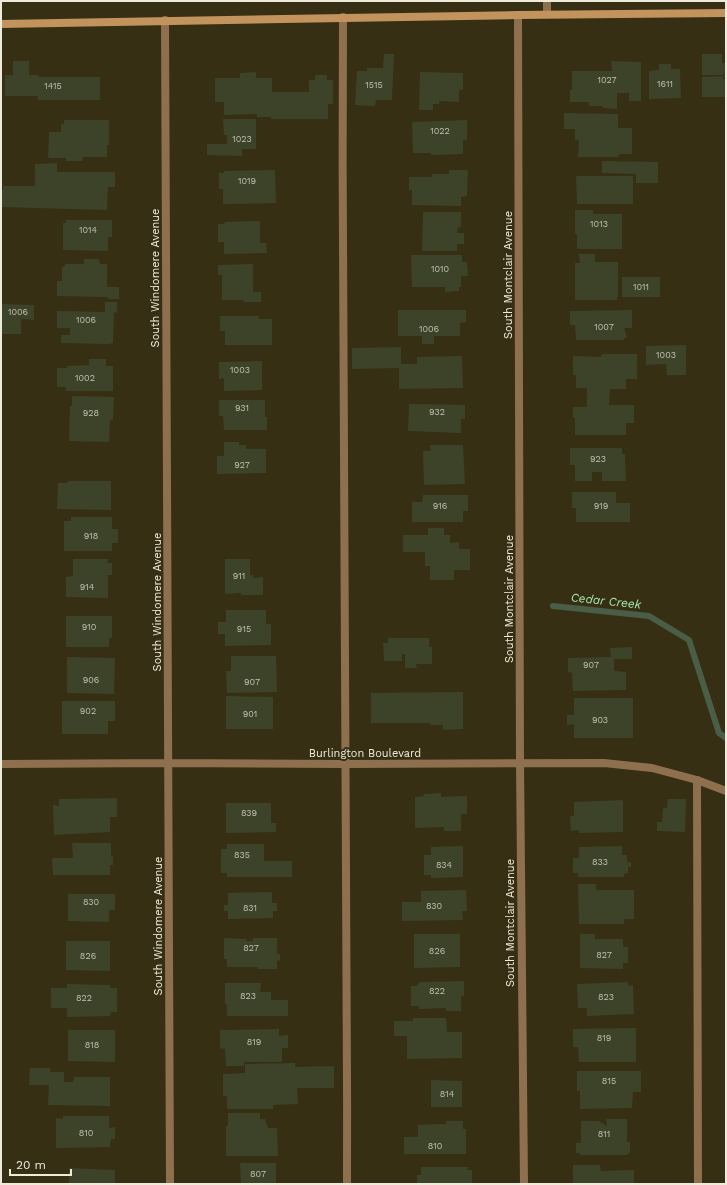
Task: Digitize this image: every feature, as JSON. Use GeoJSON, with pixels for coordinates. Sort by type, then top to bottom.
{"type":"FeatureCollection","features":[{"type":"Feature","properties":{"kind":"main road"},"geometry":{"type":"LineString","coordinates":[[1,24],[518,14],[726,12]]}},
{"type":"Feature","properties":{"kind":"street"},"geometry":{"type":"LineString","coordinates":[[547,1],[547,14]]}},
{"type":"Feature","properties":{"kind":"street","name":"South Montclair Avenue"},"geometry":{"type":"LineString","coordinates":[[518,14],[520,762],[524,1184]]}},
{"type":"Feature","properties":{"kind":"street"},"geometry":{"type":"LineString","coordinates":[[342,17],[345,764],[348,929],[347,1184]]}},
{"type":"Feature","properties":{"kind":"street","name":"South Windomere Avenue"},"geometry":{"type":"LineString","coordinates":[[165,20],[170,1184]]}},
{"type":"Feature","properties":{"kind":"street","name":"Burlington Boulevard"},"geometry":{"type":"LineString","coordinates":[[1,764],[604,763],[652,768],[697,780],[726,791]]}},
{"type":"Feature","properties":{"kind":"street"},"geometry":{"type":"LineString","coordinates":[[697,780],[698,1184]]}},
{"type":"Feature","properties":{"kind":"building"},"geometry":{"type":"Polygon","coordinates":[[[384,54],[394,54],[392,100],[376,100],[375,106],[355,105],[357,71],[367,71],[367,68],[383,68],[384,54]]]}},
{"type":"Feature","properties":{"kind":"building"},"geometry":{"type":"Polygon","coordinates":[[[702,54],[722,54],[722,63],[726,63],[726,78],[724,78],[724,72],[723,75],[702,75],[702,54]]]}},
{"type":"Feature","properties":{"kind":"building"},"geometry":{"type":"Polygon","coordinates":[[[13,61],[29,61],[29,75],[38,75],[38,77],[100,77],[100,100],[38,100],[38,96],[5,96],[5,75],[13,75],[13,61]]]}},
{"type":"Feature","properties":{"kind":"building"},"geometry":{"type":"Polygon","coordinates":[[[611,61],[641,62],[641,101],[629,101],[629,93],[617,93],[617,109],[603,108],[603,106],[589,106],[589,102],[570,102],[570,90],[572,90],[572,71],[612,71],[611,61]]]}},
{"type":"Feature","properties":{"kind":"building"},"geometry":{"type":"Polygon","coordinates":[[[659,64],[671,64],[671,69],[680,69],[681,98],[649,99],[649,71],[659,70],[659,64]]]}},
{"type":"Feature","properties":{"kind":"building"},"geometry":{"type":"Polygon","coordinates":[[[256,72],[256,78],[272,78],[272,92],[309,92],[309,80],[315,80],[315,75],[327,75],[327,80],[333,80],[333,104],[328,104],[328,119],[271,119],[271,117],[257,117],[257,114],[224,115],[224,102],[215,102],[215,78],[240,78],[240,73],[256,72]]]}},
{"type":"Feature","properties":{"kind":"building"},"geometry":{"type":"Polygon","coordinates":[[[420,72],[463,73],[463,90],[459,90],[459,102],[439,101],[439,104],[433,104],[433,110],[419,110],[420,72]]]}},
{"type":"Feature","properties":{"kind":"building"},"geometry":{"type":"Polygon","coordinates":[[[723,76],[723,79],[726,79],[726,97],[702,97],[702,77],[723,76]]]}},
{"type":"Feature","properties":{"kind":"building"},"geometry":{"type":"Polygon","coordinates":[[[564,113],[618,114],[618,128],[632,128],[632,154],[619,154],[618,157],[578,157],[579,140],[575,140],[575,129],[564,129],[564,113]]]}},
{"type":"Feature","properties":{"kind":"building"},"geometry":{"type":"Polygon","coordinates":[[[223,119],[256,119],[256,149],[242,149],[242,156],[207,155],[207,144],[227,144],[227,135],[224,135],[223,119]]]}},
{"type":"Feature","properties":{"kind":"building"},"geometry":{"type":"Polygon","coordinates":[[[64,120],[109,120],[109,145],[107,145],[107,157],[83,157],[82,161],[66,161],[66,158],[48,158],[49,132],[61,132],[61,124],[64,124],[64,120]]]}},
{"type":"Feature","properties":{"kind":"building"},"geometry":{"type":"Polygon","coordinates":[[[467,120],[467,140],[463,140],[463,154],[431,155],[431,153],[413,153],[412,122],[467,120]]]}},
{"type":"Feature","properties":{"kind":"building"},"geometry":{"type":"Polygon","coordinates":[[[602,161],[658,162],[658,183],[636,183],[636,174],[602,173],[602,161]]]}},
{"type":"Feature","properties":{"kind":"building"},"geometry":{"type":"Polygon","coordinates":[[[57,163],[57,172],[115,172],[115,187],[108,187],[107,210],[1,207],[1,190],[3,190],[3,186],[35,186],[35,164],[57,163]]]}},
{"type":"Feature","properties":{"kind":"building"},"geometry":{"type":"Polygon","coordinates":[[[275,170],[276,203],[223,204],[223,189],[219,189],[219,173],[224,173],[224,171],[275,170]]]}},
{"type":"Feature","properties":{"kind":"building"},"geometry":{"type":"Polygon","coordinates":[[[449,170],[468,170],[467,196],[461,197],[461,206],[412,205],[412,190],[409,190],[409,177],[432,177],[432,174],[449,174],[449,170]]]}},
{"type":"Feature","properties":{"kind":"building"},"geometry":{"type":"Polygon","coordinates":[[[576,176],[633,176],[633,204],[577,204],[576,176]]]}},
{"type":"Feature","properties":{"kind":"building"},"geometry":{"type":"Polygon","coordinates":[[[575,210],[593,210],[593,214],[622,214],[622,249],[577,249],[575,210]]]}},
{"type":"Feature","properties":{"kind":"building"},"geometry":{"type":"Polygon","coordinates":[[[423,212],[461,212],[461,227],[458,227],[457,233],[464,233],[464,244],[457,244],[457,251],[422,251],[423,212]]]}},
{"type":"Feature","properties":{"kind":"building"},"geometry":{"type":"Polygon","coordinates":[[[66,220],[112,220],[112,237],[108,237],[108,251],[63,250],[63,223],[66,223],[66,220]]]}},
{"type":"Feature","properties":{"kind":"building"},"geometry":{"type":"Polygon","coordinates":[[[260,221],[260,243],[266,243],[267,253],[224,254],[224,242],[218,242],[218,224],[224,224],[225,222],[260,221]]]}},
{"type":"Feature","properties":{"kind":"building"},"geometry":{"type":"Polygon","coordinates":[[[577,254],[595,254],[595,262],[618,262],[617,300],[575,300],[575,263],[580,263],[579,255],[577,254]]]}},
{"type":"Feature","properties":{"kind":"building"},"geometry":{"type":"Polygon","coordinates":[[[411,255],[462,255],[462,262],[467,262],[468,276],[461,276],[461,287],[459,287],[459,291],[445,292],[445,287],[412,287],[411,255]]]}},
{"type":"Feature","properties":{"kind":"building"},"geometry":{"type":"Polygon","coordinates":[[[84,259],[99,259],[100,264],[107,264],[107,287],[119,287],[119,299],[108,299],[108,297],[57,296],[57,281],[62,281],[62,267],[65,266],[65,264],[84,264],[84,259]]]}},
{"type":"Feature","properties":{"kind":"building"},"geometry":{"type":"Polygon","coordinates":[[[253,264],[253,292],[261,292],[261,302],[222,300],[222,275],[218,275],[218,265],[253,264]]]}},
{"type":"Feature","properties":{"kind":"building"},"geometry":{"type":"Polygon","coordinates":[[[622,277],[660,277],[660,297],[622,297],[622,277]]]}},
{"type":"Feature","properties":{"kind":"building"},"geometry":{"type":"Polygon","coordinates":[[[105,302],[117,302],[117,313],[114,312],[113,343],[61,343],[61,335],[70,335],[70,328],[57,328],[57,311],[105,312],[105,302]]]}},
{"type":"Feature","properties":{"kind":"building"},"geometry":{"type":"Polygon","coordinates":[[[1,304],[34,305],[34,320],[21,319],[21,334],[1,334],[1,304]]]}},
{"type":"Feature","properties":{"kind":"building"},"geometry":{"type":"Polygon","coordinates":[[[398,310],[466,310],[466,322],[460,323],[460,336],[434,336],[434,344],[422,344],[422,336],[398,336],[398,310]]]}},
{"type":"Feature","properties":{"kind":"building"},"geometry":{"type":"Polygon","coordinates":[[[632,310],[632,328],[624,328],[627,338],[624,338],[624,340],[576,340],[575,325],[570,325],[570,311],[632,310]]]}},
{"type":"Feature","properties":{"kind":"building"},"geometry":{"type":"Polygon","coordinates":[[[220,316],[259,316],[258,319],[272,319],[272,345],[225,345],[225,331],[220,331],[220,316]]]}},
{"type":"Feature","properties":{"kind":"building"},"geometry":{"type":"Polygon","coordinates":[[[686,345],[686,375],[667,375],[666,364],[646,365],[646,346],[686,345]]]}},
{"type":"Feature","properties":{"kind":"building"},"geometry":{"type":"Polygon","coordinates":[[[401,347],[401,364],[417,364],[417,357],[462,356],[463,388],[399,389],[399,368],[352,369],[352,348],[401,347]]]}},
{"type":"Feature","properties":{"kind":"building"},"geometry":{"type":"Polygon","coordinates":[[[602,354],[637,354],[637,379],[626,379],[626,389],[610,389],[609,405],[634,405],[634,423],[626,423],[626,435],[575,435],[575,418],[573,418],[573,407],[587,407],[587,388],[576,388],[576,375],[573,375],[573,356],[601,357],[602,354]]]}},
{"type":"Feature","properties":{"kind":"building"},"geometry":{"type":"Polygon","coordinates":[[[89,359],[106,359],[106,366],[113,366],[113,391],[66,391],[66,387],[57,387],[57,368],[89,365],[89,359]]]}},
{"type":"Feature","properties":{"kind":"building"},"geometry":{"type":"Polygon","coordinates":[[[262,361],[262,390],[224,391],[224,378],[219,379],[219,362],[262,361]]]}},
{"type":"Feature","properties":{"kind":"building"},"geometry":{"type":"Polygon","coordinates":[[[72,396],[114,397],[113,420],[110,420],[109,442],[69,441],[70,406],[72,406],[72,396]]]}},
{"type":"Feature","properties":{"kind":"building"},"geometry":{"type":"Polygon","coordinates":[[[219,400],[265,400],[267,430],[224,430],[223,416],[219,416],[219,400]]]}},
{"type":"Feature","properties":{"kind":"building"},"geometry":{"type":"Polygon","coordinates":[[[409,404],[465,405],[465,419],[461,419],[461,433],[408,431],[409,404]]]}},
{"type":"Feature","properties":{"kind":"building"},"geometry":{"type":"Polygon","coordinates":[[[224,442],[239,442],[239,445],[246,445],[246,449],[266,449],[266,473],[217,474],[217,456],[224,456],[224,442]]]}},
{"type":"Feature","properties":{"kind":"building"},"geometry":{"type":"Polygon","coordinates":[[[430,445],[463,445],[465,484],[424,485],[423,451],[431,451],[430,445]]]}},
{"type":"Feature","properties":{"kind":"building"},"geometry":{"type":"Polygon","coordinates":[[[570,448],[622,448],[622,454],[625,454],[626,481],[602,481],[602,472],[592,472],[592,481],[575,481],[575,465],[570,465],[570,448]]]}},
{"type":"Feature","properties":{"kind":"building"},"geometry":{"type":"Polygon","coordinates":[[[68,481],[111,481],[111,510],[57,509],[58,483],[67,483],[68,481]]]}},
{"type":"Feature","properties":{"kind":"building"},"geometry":{"type":"Polygon","coordinates":[[[572,492],[616,492],[616,503],[630,503],[630,522],[576,522],[576,508],[572,508],[572,492]]]}},
{"type":"Feature","properties":{"kind":"building"},"geometry":{"type":"Polygon","coordinates":[[[423,495],[468,495],[468,511],[463,511],[463,522],[412,522],[412,502],[422,502],[423,495]]]}},
{"type":"Feature","properties":{"kind":"building"},"geometry":{"type":"Polygon","coordinates":[[[71,517],[112,517],[112,529],[118,529],[118,543],[112,543],[112,551],[64,551],[64,521],[71,521],[71,517]]]}},
{"type":"Feature","properties":{"kind":"building"},"geometry":{"type":"Polygon","coordinates":[[[428,528],[444,528],[444,535],[450,535],[450,543],[459,542],[459,549],[470,549],[470,570],[454,570],[454,580],[430,580],[430,566],[425,566],[425,552],[403,552],[403,535],[428,535],[428,528]]]}},
{"type":"Feature","properties":{"kind":"building"},"geometry":{"type":"Polygon","coordinates":[[[73,559],[108,559],[107,563],[112,563],[112,575],[108,575],[108,598],[66,597],[66,577],[73,576],[73,559]]]}},
{"type":"Feature","properties":{"kind":"building"},"geometry":{"type":"Polygon","coordinates":[[[225,559],[250,559],[250,575],[253,575],[253,578],[263,577],[263,595],[241,595],[241,593],[225,594],[225,559]]]}},
{"type":"Feature","properties":{"kind":"building"},"geometry":{"type":"Polygon","coordinates":[[[226,610],[266,610],[266,624],[271,624],[271,645],[225,646],[225,634],[218,634],[218,622],[226,622],[226,610]]]}},
{"type":"Feature","properties":{"kind":"building"},"geometry":{"type":"Polygon","coordinates":[[[66,616],[112,616],[112,638],[109,638],[109,647],[66,647],[66,616]]]}},
{"type":"Feature","properties":{"kind":"building"},"geometry":{"type":"Polygon","coordinates":[[[388,638],[429,638],[429,647],[432,647],[432,664],[416,664],[417,668],[405,668],[405,654],[402,654],[402,661],[384,661],[383,643],[388,643],[388,638]]]}},
{"type":"Feature","properties":{"kind":"building"},"geometry":{"type":"Polygon","coordinates":[[[632,647],[632,659],[614,659],[614,671],[626,672],[626,690],[573,691],[572,673],[568,672],[568,658],[611,657],[610,648],[632,647]]]}},
{"type":"Feature","properties":{"kind":"building"},"geometry":{"type":"Polygon","coordinates":[[[231,656],[276,656],[277,692],[227,693],[226,671],[231,671],[231,656]]]}},
{"type":"Feature","properties":{"kind":"building"},"geometry":{"type":"Polygon","coordinates":[[[67,657],[115,658],[114,694],[67,693],[67,657]]]}},
{"type":"Feature","properties":{"kind":"building"},"geometry":{"type":"Polygon","coordinates":[[[463,692],[463,729],[443,730],[443,725],[430,725],[430,723],[371,723],[371,693],[463,692]]]}},
{"type":"Feature","properties":{"kind":"building"},"geometry":{"type":"Polygon","coordinates":[[[226,696],[273,697],[273,729],[226,729],[226,696]]]}},
{"type":"Feature","properties":{"kind":"building"},"geometry":{"type":"Polygon","coordinates":[[[574,698],[633,698],[633,738],[574,738],[574,724],[567,725],[567,715],[574,715],[574,698]]]}},
{"type":"Feature","properties":{"kind":"building"},"geometry":{"type":"Polygon","coordinates":[[[62,701],[115,701],[115,721],[108,721],[108,734],[62,734],[62,701]]]}},
{"type":"Feature","properties":{"kind":"building"},"geometry":{"type":"Polygon","coordinates":[[[441,793],[441,797],[467,796],[467,814],[461,814],[461,831],[444,831],[444,827],[415,828],[415,797],[424,796],[424,794],[441,793]]]}},
{"type":"Feature","properties":{"kind":"building"},"geometry":{"type":"Polygon","coordinates":[[[117,798],[117,817],[110,817],[110,832],[54,835],[53,805],[59,806],[59,799],[117,798]]]}},
{"type":"Feature","properties":{"kind":"building"},"geometry":{"type":"Polygon","coordinates":[[[668,799],[686,799],[685,832],[657,831],[657,822],[662,822],[663,808],[667,808],[668,799]]]}},
{"type":"Feature","properties":{"kind":"building"},"geometry":{"type":"Polygon","coordinates":[[[623,800],[623,832],[579,833],[579,830],[571,831],[570,816],[574,816],[574,802],[623,800]]]}},
{"type":"Feature","properties":{"kind":"building"},"geometry":{"type":"Polygon","coordinates":[[[226,803],[271,803],[271,823],[276,823],[276,832],[226,833],[226,803]]]}},
{"type":"Feature","properties":{"kind":"building"},"geometry":{"type":"Polygon","coordinates":[[[72,843],[111,843],[111,857],[113,856],[113,865],[110,865],[110,875],[53,875],[52,858],[73,858],[72,843]]]}},
{"type":"Feature","properties":{"kind":"building"},"geometry":{"type":"Polygon","coordinates":[[[227,844],[264,844],[264,861],[292,861],[292,877],[227,877],[227,873],[221,873],[221,849],[227,849],[227,844]]]}},
{"type":"Feature","properties":{"kind":"building"},"geometry":{"type":"Polygon","coordinates":[[[463,846],[463,877],[431,878],[431,875],[424,875],[424,855],[431,855],[431,847],[463,846]]]}},
{"type":"Feature","properties":{"kind":"building"},"geometry":{"type":"Polygon","coordinates":[[[622,846],[622,855],[627,855],[627,862],[631,862],[631,867],[628,867],[628,873],[624,874],[624,877],[578,877],[578,873],[573,873],[573,858],[579,858],[579,847],[622,846]]]}},
{"type":"Feature","properties":{"kind":"building"},"geometry":{"type":"Polygon","coordinates":[[[578,884],[596,884],[596,890],[634,890],[634,919],[624,919],[624,924],[579,924],[578,884]]]}},
{"type":"Feature","properties":{"kind":"building"},"geometry":{"type":"Polygon","coordinates":[[[466,890],[467,911],[462,911],[463,920],[402,921],[402,902],[421,902],[421,891],[466,890]]]}},
{"type":"Feature","properties":{"kind":"building"},"geometry":{"type":"Polygon","coordinates":[[[272,892],[272,903],[277,903],[277,911],[273,911],[273,918],[228,919],[228,911],[224,911],[224,905],[228,905],[228,893],[272,892]]]}},
{"type":"Feature","properties":{"kind":"building"},"geometry":{"type":"Polygon","coordinates":[[[68,894],[115,894],[115,910],[109,910],[109,922],[68,921],[68,894]]]}},
{"type":"Feature","properties":{"kind":"building"},"geometry":{"type":"Polygon","coordinates":[[[414,934],[460,934],[460,967],[414,968],[414,934]]]}},
{"type":"Feature","properties":{"kind":"building"},"geometry":{"type":"Polygon","coordinates":[[[580,934],[595,934],[595,939],[623,939],[623,947],[628,947],[628,963],[623,963],[623,969],[580,968],[580,934]]]}},
{"type":"Feature","properties":{"kind":"building"},"geometry":{"type":"Polygon","coordinates":[[[224,938],[246,939],[246,941],[253,941],[253,938],[277,938],[277,954],[280,954],[280,961],[277,960],[277,969],[258,969],[258,967],[227,967],[227,959],[224,959],[224,938]]]}},
{"type":"Feature","properties":{"kind":"building"},"geometry":{"type":"Polygon","coordinates":[[[66,941],[110,941],[110,971],[66,970],[66,941]]]}},
{"type":"Feature","properties":{"kind":"building"},"geometry":{"type":"Polygon","coordinates":[[[464,981],[464,996],[461,996],[461,1011],[446,1011],[446,1008],[419,1009],[419,1006],[411,1006],[411,986],[417,986],[420,982],[464,981]]]}},
{"type":"Feature","properties":{"kind":"building"},"geometry":{"type":"Polygon","coordinates":[[[628,982],[628,986],[633,985],[634,1014],[587,1016],[587,1008],[578,1008],[577,984],[628,982]]]}},
{"type":"Feature","properties":{"kind":"building"},"geometry":{"type":"Polygon","coordinates":[[[225,983],[261,983],[260,992],[271,992],[271,1000],[288,1000],[288,1016],[227,1016],[227,1004],[225,1005],[225,983]]]}},
{"type":"Feature","properties":{"kind":"building"},"geometry":{"type":"Polygon","coordinates":[[[67,984],[110,985],[110,988],[117,988],[117,1012],[111,1012],[110,1016],[67,1017],[67,1008],[51,1008],[51,988],[67,988],[67,984]]]}},
{"type":"Feature","properties":{"kind":"building"},"geometry":{"type":"Polygon","coordinates":[[[413,1018],[446,1018],[447,1032],[462,1032],[462,1058],[407,1059],[407,1036],[394,1036],[394,1021],[413,1021],[413,1018]]]}},
{"type":"Feature","properties":{"kind":"building"},"geometry":{"type":"Polygon","coordinates":[[[636,1028],[636,1062],[579,1062],[578,1047],[573,1047],[573,1029],[636,1028]]]}},
{"type":"Feature","properties":{"kind":"building"},"geometry":{"type":"Polygon","coordinates":[[[279,1029],[279,1036],[288,1035],[288,1048],[282,1048],[282,1062],[244,1062],[244,1066],[226,1066],[225,1049],[220,1048],[220,1030],[279,1029]]]}},
{"type":"Feature","properties":{"kind":"building"},"geometry":{"type":"Polygon","coordinates":[[[68,1030],[115,1030],[115,1062],[68,1061],[68,1030]]]}},
{"type":"Feature","properties":{"kind":"building"},"geometry":{"type":"Polygon","coordinates":[[[295,1063],[295,1067],[334,1066],[334,1088],[297,1088],[298,1104],[273,1105],[273,1109],[227,1109],[227,1096],[223,1096],[223,1074],[245,1073],[245,1064],[295,1063]]]}},
{"type":"Feature","properties":{"kind":"building"},"geometry":{"type":"Polygon","coordinates":[[[30,1068],[50,1068],[50,1072],[64,1072],[64,1082],[73,1082],[74,1077],[110,1077],[110,1106],[48,1105],[49,1085],[29,1085],[30,1068]]]}},
{"type":"Feature","properties":{"kind":"building"},"geometry":{"type":"Polygon","coordinates":[[[577,1071],[641,1071],[641,1092],[633,1092],[632,1108],[580,1109],[580,1091],[577,1091],[577,1071]]]}},
{"type":"Feature","properties":{"kind":"building"},"geometry":{"type":"Polygon","coordinates":[[[431,1080],[462,1081],[462,1107],[431,1107],[431,1080]]]}},
{"type":"Feature","properties":{"kind":"building"},"geometry":{"type":"Polygon","coordinates":[[[228,1113],[260,1113],[260,1119],[265,1119],[268,1128],[277,1128],[278,1156],[226,1156],[226,1126],[228,1126],[228,1113]]]}},
{"type":"Feature","properties":{"kind":"building"},"geometry":{"type":"Polygon","coordinates":[[[63,1116],[109,1116],[109,1128],[115,1127],[115,1139],[111,1139],[110,1147],[56,1148],[56,1118],[63,1119],[63,1116]]]}},
{"type":"Feature","properties":{"kind":"building"},"geometry":{"type":"Polygon","coordinates":[[[606,1119],[627,1119],[627,1142],[630,1142],[630,1152],[627,1155],[580,1155],[580,1153],[576,1153],[576,1143],[581,1143],[581,1121],[599,1121],[607,1126],[606,1119]]]}},
{"type":"Feature","properties":{"kind":"building"},"geometry":{"type":"Polygon","coordinates":[[[446,1121],[463,1121],[463,1129],[466,1129],[466,1154],[404,1154],[404,1137],[418,1137],[418,1125],[446,1124],[446,1121]]]}},
{"type":"Feature","properties":{"kind":"building"},"geometry":{"type":"Polygon","coordinates":[[[240,1163],[276,1163],[276,1184],[241,1184],[240,1163]]]}},
{"type":"Feature","properties":{"kind":"building"},"geometry":{"type":"Polygon","coordinates":[[[573,1165],[600,1165],[601,1171],[634,1170],[634,1184],[573,1184],[573,1165]]]}},
{"type":"Feature","properties":{"kind":"building"},"geometry":{"type":"Polygon","coordinates":[[[421,1167],[468,1167],[467,1170],[472,1170],[472,1184],[417,1184],[417,1175],[421,1175],[421,1167]]]}},
{"type":"Feature","properties":{"kind":"building"},"geometry":{"type":"Polygon","coordinates":[[[69,1168],[115,1170],[115,1184],[69,1184],[69,1168]]]}},
{"type":"Feature","properties":{"kind":"waterway","name":"Cedar Creek"},"geometry":{"type":"LineString","coordinates":[[553,606],[649,616],[689,640],[719,733],[726,738]]}}]}
